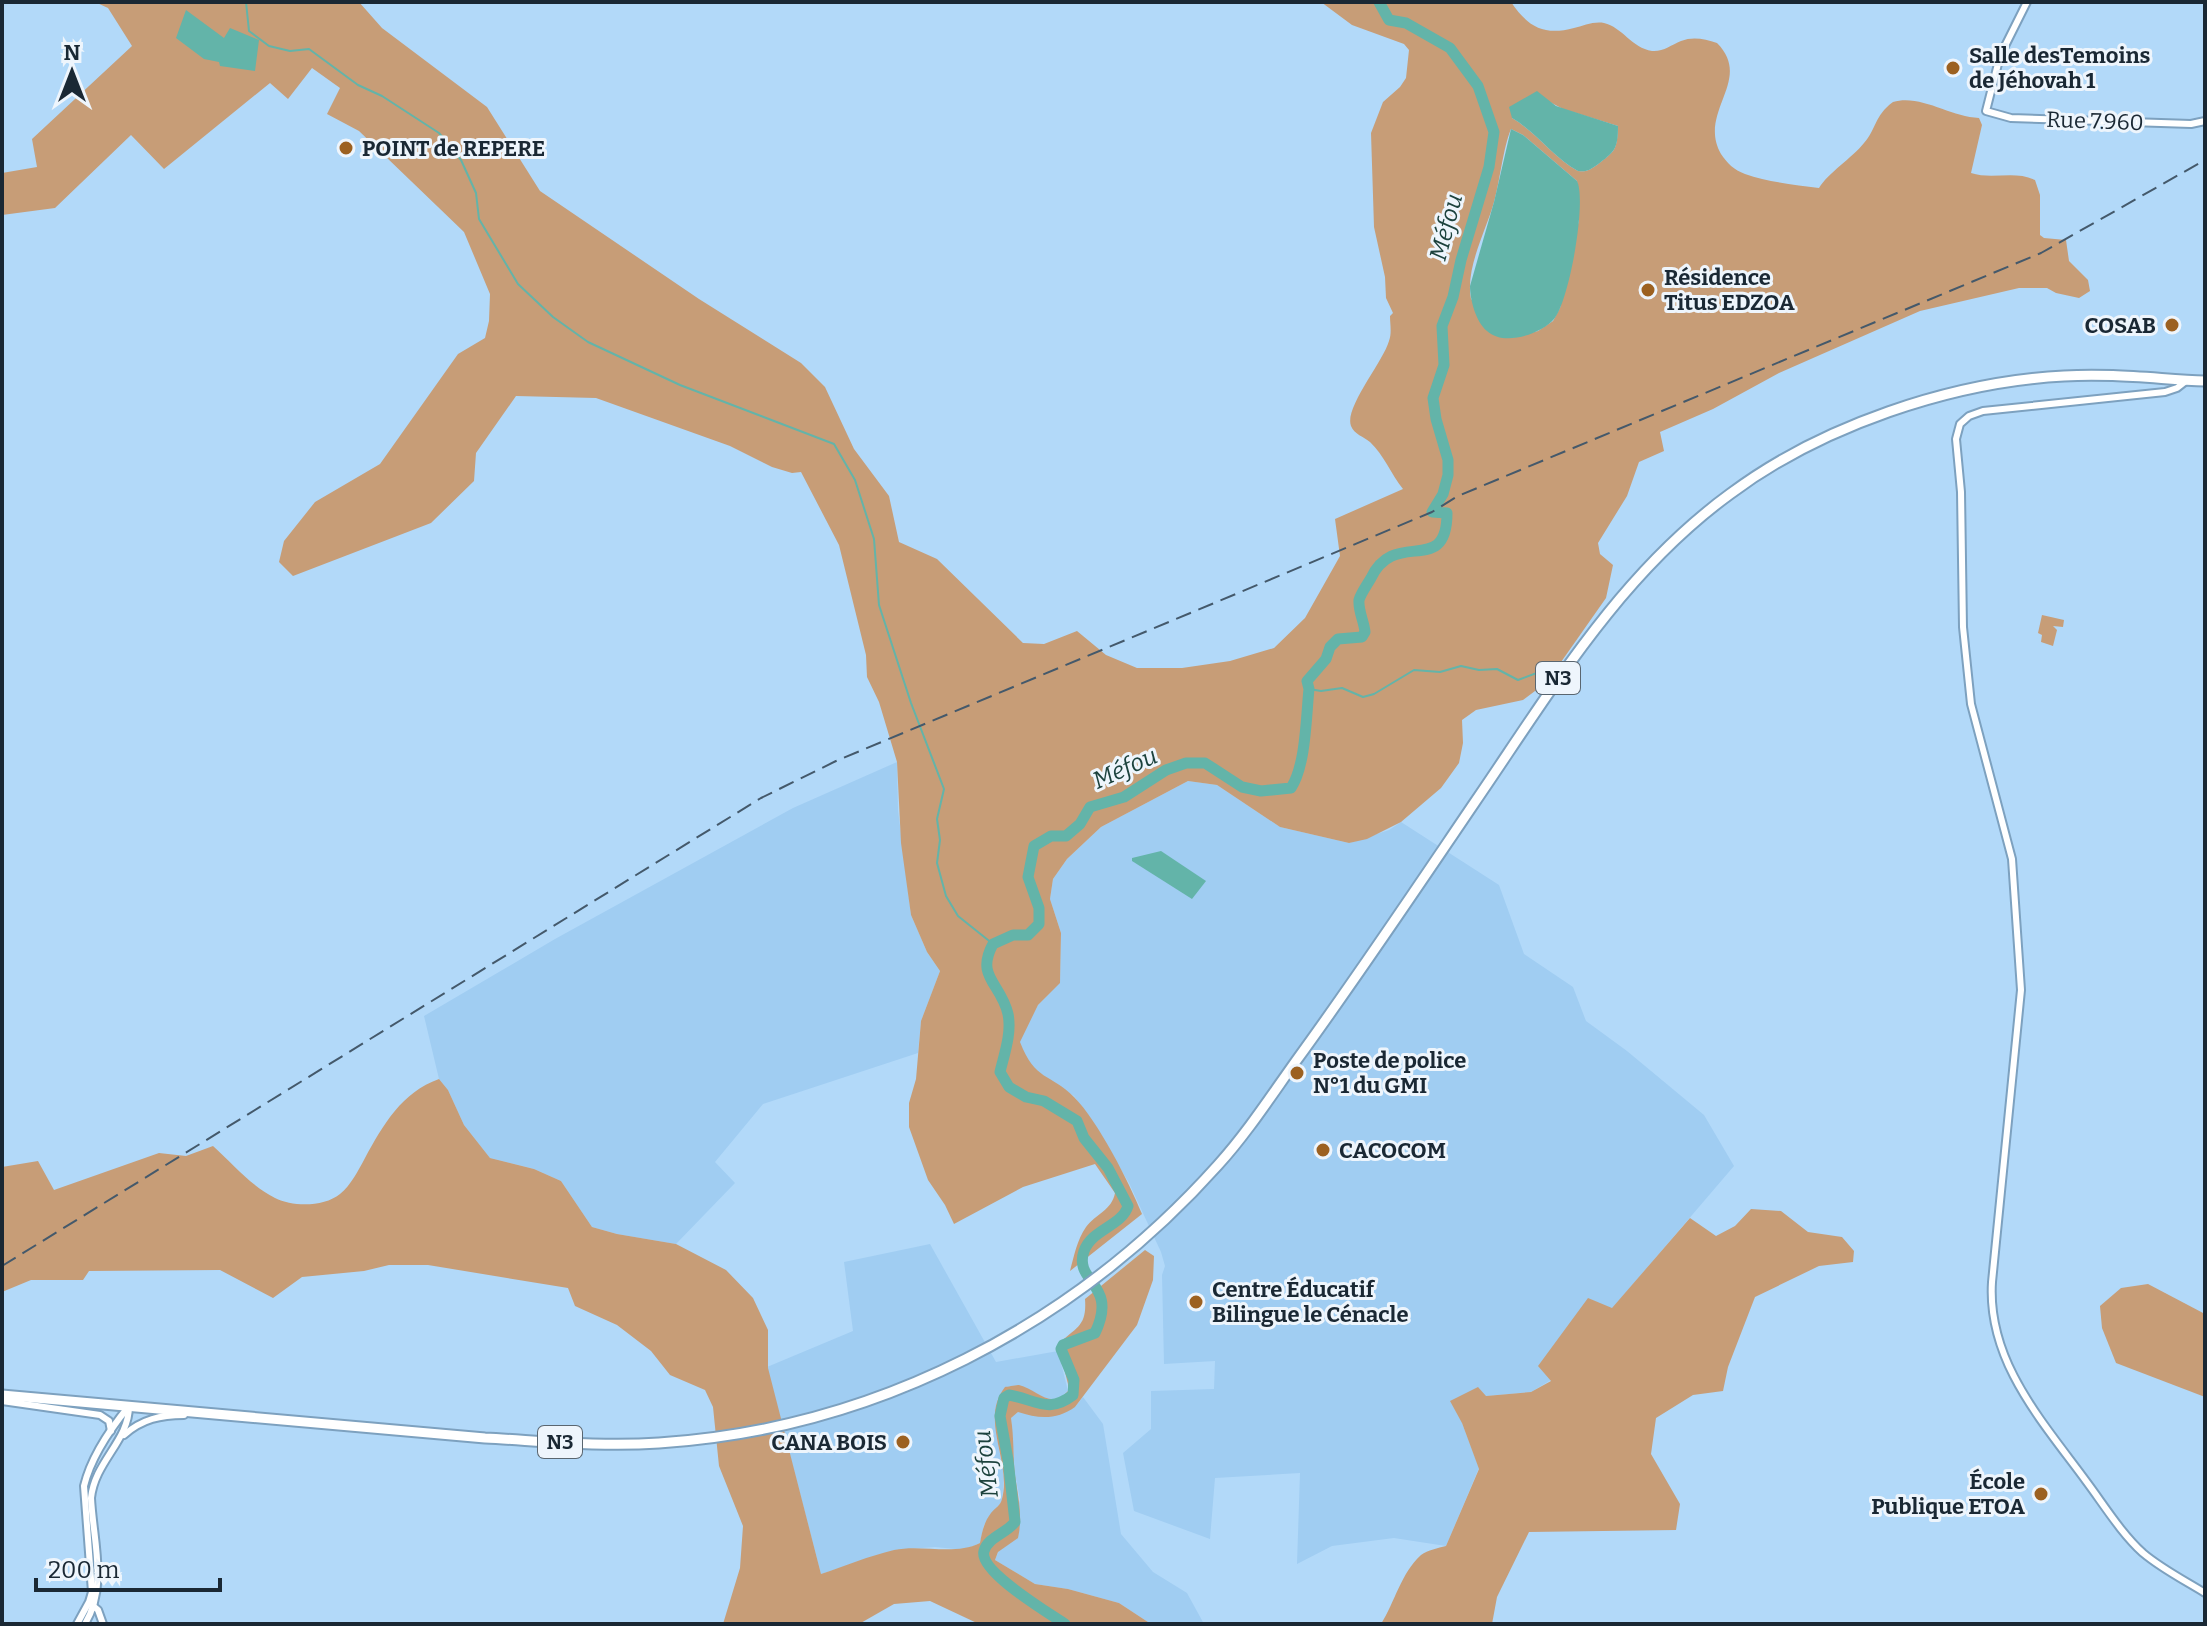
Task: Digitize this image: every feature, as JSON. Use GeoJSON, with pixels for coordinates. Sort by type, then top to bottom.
{"type":"FeatureCollection","features":[{"type":"Feature","properties":{"kind":"highway","name":"N3"},"geometry":{"type":"LineString","coordinates":[[2,1395],[553,1442],[656,1443],[737,1434],[864,1403],[931,1376],[1012,1335],[1102,1274],[1159,1226],[1238,1142],[1332,1011],[1595,626],[1666,548],[1730,493],[1791,456],[1845,430],[1910,405],[1962,391],[2066,376],[2205,381]]}},
{"type":"Feature","properties":{"kind":"street","name":"Rue 7.960"},"geometry":{"type":"LineString","coordinates":[[2027,2],[2000,56],[1986,111],[2003,117],[2069,122],[2191,124],[2205,121]]}},
{"type":"Feature","properties":{"kind":"street"},"geometry":{"type":"LineString","coordinates":[[2187,380],[2165,392],[1983,411],[1969,416],[1960,424],[1956,439],[1961,492],[1963,627],[1971,704],[2012,859],[2021,990],[1992,1282],[1996,1335],[2020,1391],[2135,1544],[2164,1568],[2205,1593]]}},
{"type":"Feature","properties":{"kind":"street"},"geometry":{"type":"LineString","coordinates":[[2,1401],[100,1415],[109,1421],[110,1434]]}},
{"type":"Feature","properties":{"kind":"street"},"geometry":{"type":"LineString","coordinates":[[119,1440],[129,1418],[129,1406]]}},
{"type":"Feature","properties":{"kind":"street"},"geometry":{"type":"LineString","coordinates":[[103,1624],[92,1604],[84,1486],[87,1473],[129,1406]]}},
{"type":"Feature","properties":{"kind":"street"},"geometry":{"type":"LineString","coordinates":[[85,1624],[98,1589],[92,1507],[93,1483],[103,1461],[119,1440],[138,1424],[152,1418],[225,1414]]}},
{"type":"Feature","properties":{"kind":"street"},"geometry":{"type":"LineString","coordinates":[[77,1624],[92,1604]]}},
{"type":"Feature","properties":{"kind":"shaded area"},"geometry":{"type":"Polygon","coordinates":[[[95,2],[359,2],[382,28],[487,107],[540,191],[699,299],[801,363],[825,387],[854,449],[889,496],[899,542],[937,559],[1023,643],[1044,644],[1077,631],[1106,655],[1137,668],[1182,668],[1230,661],[1274,648],[1305,618],[1340,556],[1335,519],[1403,489],[1375,447],[1352,429],[1350,418],[1390,335],[1390,316],[1393,313],[1386,298],[1385,277],[1374,227],[1371,133],[1383,102],[1406,78],[1409,50],[1404,44],[1352,25],[1321,2],[1511,2],[1530,23],[1545,30],[1604,23],[1652,51],[1690,39],[1717,43],[1727,57],[1730,70],[1715,124],[1715,139],[1721,154],[1741,172],[1782,183],[1819,188],[1864,143],[1882,112],[1893,102],[1925,103],[1979,118],[1982,125],[1971,173],[2035,180],[2040,195],[2040,235],[2066,240],[2069,261],[2088,280],[2090,291],[2079,298],[2047,288],[2019,288],[1920,311],[1779,373],[1713,409],[1660,432],[1664,451],[1639,462],[1627,496],[1598,543],[1600,554],[1613,565],[1606,598],[1547,682],[1523,700],[1476,710],[1462,720],[1463,743],[1459,763],[1441,788],[1401,822],[1367,839],[1349,843],[1280,827],[1217,785],[1188,781],[1101,827],[1067,859],[1053,879],[1050,899],[1061,933],[1060,983],[1038,1005],[1020,1042],[1031,1064],[1074,1097],[1093,1121],[1142,1214],[1070,1271],[1083,1232],[1111,1204],[1115,1193],[1095,1164],[1023,1187],[954,1224],[928,1180],[909,1127],[909,1103],[916,1079],[921,1021],[940,971],[927,952],[911,915],[901,843],[897,762],[879,702],[867,677],[866,655],[839,545],[801,472],[792,473],[772,467],[730,446],[596,398],[516,396],[476,453],[474,481],[431,523],[293,576],[279,562],[284,541],[315,502],[380,464],[458,354],[485,338],[490,294],[464,232],[359,131],[327,114],[340,88],[312,68],[288,99],[270,83],[164,169],[131,135],[55,208],[2,215],[2,173],[37,167],[32,139],[132,46],[108,8],[95,2]],[[1546,100],[1512,118],[1578,171],[1590,169],[1611,153],[1616,146],[1618,126],[1563,109],[1546,100]],[[1511,129],[1494,202],[1474,262],[1470,287],[1471,299],[1511,338],[1538,331],[1553,321],[1560,308],[1579,220],[1577,181],[1523,135],[1511,129]]]}},
{"type":"Feature","properties":{"kind":"shaded area"},"geometry":{"type":"Polygon","coordinates":[[[186,10],[224,38],[230,28],[259,40],[255,71],[220,66],[219,62],[204,59],[176,38],[186,10]]]}},
{"type":"Feature","properties":{"kind":"shaded area"},"geometry":{"type":"Polygon","coordinates":[[[1537,91],[1556,106],[1618,126],[1616,145],[1611,153],[1590,169],[1578,171],[1512,118],[1509,107],[1537,91]]]}},
{"type":"Feature","properties":{"kind":"shaded area"},"geometry":{"type":"Polygon","coordinates":[[[1511,129],[1523,135],[1577,181],[1580,209],[1571,273],[1560,309],[1554,319],[1532,334],[1503,338],[1494,336],[1483,327],[1474,310],[1470,286],[1511,129]]]}},
{"type":"Feature","properties":{"kind":"shaded area"},"geometry":{"type":"Polygon","coordinates":[[[2042,615],[2064,620],[2063,627],[2053,626],[2057,630],[2053,646],[2041,642],[2042,635],[2038,633],[2042,615]]]}},
{"type":"Feature","properties":{"kind":"shaded area"},"geometry":{"type":"Polygon","coordinates":[[[897,762],[898,810],[911,915],[927,952],[940,971],[921,1021],[918,1053],[763,1104],[715,1162],[735,1183],[676,1244],[592,1227],[561,1181],[534,1169],[490,1158],[464,1125],[448,1090],[439,1079],[424,1016],[555,939],[793,808],[897,762]]]}},
{"type":"Feature","properties":{"kind":"shaded area"},"geometry":{"type":"Polygon","coordinates":[[[1188,781],[1217,785],[1280,827],[1349,843],[1389,830],[1401,822],[1499,885],[1524,954],[1573,987],[1586,1021],[1704,1115],[1734,1166],[1551,1380],[1531,1392],[1486,1396],[1462,1423],[1479,1468],[1446,1546],[1394,1538],[1332,1546],[1297,1564],[1300,1473],[1215,1478],[1210,1539],[1134,1511],[1123,1453],[1151,1429],[1151,1391],[1214,1389],[1215,1361],[1164,1364],[1162,1275],[1165,1266],[1161,1252],[1129,1183],[1095,1126],[1074,1096],[1045,1078],[1027,1061],[1019,1042],[1038,1005],[1060,982],[1061,933],[1050,899],[1053,879],[1067,859],[1101,827],[1188,781]]]}},
{"type":"Feature","properties":{"kind":"shaded area"},"geometry":{"type":"Polygon","coordinates":[[[1161,851],[1206,881],[1192,899],[1132,861],[1132,858],[1161,851]]]}},
{"type":"Feature","properties":{"kind":"shaded area"},"geometry":{"type":"Polygon","coordinates":[[[439,1079],[448,1090],[464,1125],[490,1158],[534,1169],[561,1181],[592,1227],[676,1244],[726,1270],[753,1298],[768,1330],[768,1368],[821,1574],[894,1550],[960,1549],[980,1543],[987,1520],[1002,1499],[1003,1470],[995,1413],[1005,1387],[1019,1385],[1050,1399],[1062,1397],[1068,1391],[1068,1384],[1058,1344],[1082,1321],[1085,1299],[1145,1250],[1154,1256],[1153,1280],[1137,1325],[1075,1407],[1055,1416],[1041,1417],[1018,1412],[1011,1418],[1020,1522],[1018,1538],[998,1552],[995,1560],[1035,1584],[1068,1589],[1119,1603],[1151,1624],[979,1624],[930,1601],[894,1604],[859,1624],[723,1624],[740,1568],[743,1526],[719,1466],[713,1407],[705,1390],[670,1375],[651,1351],[617,1325],[575,1306],[568,1288],[428,1265],[389,1265],[364,1271],[302,1277],[273,1298],[220,1270],[89,1271],[83,1280],[31,1280],[2,1292],[2,1167],[38,1161],[54,1190],[159,1153],[186,1156],[213,1146],[250,1181],[275,1198],[299,1204],[317,1203],[333,1198],[344,1190],[395,1111],[414,1092],[439,1079]]]}},
{"type":"Feature","properties":{"kind":"shaded area"},"geometry":{"type":"Polygon","coordinates":[[[1751,1209],[1781,1211],[1808,1232],[1842,1237],[1854,1251],[1853,1262],[1819,1266],[1755,1297],[1728,1367],[1723,1391],[1693,1395],[1656,1418],[1651,1454],[1680,1504],[1676,1530],[1529,1532],[1497,1597],[1492,1624],[1381,1624],[1414,1562],[1424,1553],[1446,1546],[1479,1469],[1462,1423],[1450,1401],[1478,1387],[1486,1396],[1531,1392],[1551,1381],[1538,1366],[1588,1298],[1612,1308],[1690,1218],[1716,1236],[1735,1226],[1751,1209]]]}},
{"type":"Feature","properties":{"kind":"shaded area"},"geometry":{"type":"Polygon","coordinates":[[[930,1244],[996,1362],[1058,1351],[1068,1391],[1057,1400],[1047,1399],[1018,1385],[996,1433],[1004,1476],[1002,1501],[984,1525],[980,1543],[965,1550],[935,1547],[895,1550],[821,1574],[767,1367],[853,1331],[844,1262],[930,1244]]]}},
{"type":"Feature","properties":{"kind":"shaded area"},"geometry":{"type":"Polygon","coordinates":[[[2148,1284],[2205,1314],[2205,1397],[2116,1363],[2102,1328],[2100,1306],[2121,1288],[2148,1284]]]}},
{"type":"Feature","properties":{"kind":"shaded area"},"geometry":{"type":"Polygon","coordinates":[[[1083,1397],[1103,1424],[1121,1534],[1153,1572],[1187,1593],[1204,1624],[1151,1624],[1119,1603],[1068,1589],[1035,1584],[995,1560],[1020,1500],[1011,1418],[1018,1412],[1075,1407],[1083,1397]]]}},
{"type":"Feature","properties":{"kind":"waterway"},"geometry":{"type":"LineString","coordinates":[[246,2],[249,31],[269,46],[290,51],[309,49],[358,85],[382,96],[439,133],[461,160],[476,193],[479,219],[518,284],[553,317],[588,342],[680,385],[834,444],[855,480],[874,539],[879,605],[911,703],[944,789],[937,819],[940,840],[937,863],[946,896],[958,916],[993,944]]}},
{"type":"Feature","properties":{"kind":"waterway","name":"Méfou"},"geometry":{"type":"LineString","coordinates":[[1065,1624],[1003,1580],[985,1559],[984,1551],[989,1542],[1015,1522],[1000,1416],[1004,1398],[1009,1395],[1049,1405],[1073,1395],[1074,1380],[1061,1349],[1063,1345],[1095,1333],[1102,1304],[1084,1270],[1084,1251],[1093,1238],[1125,1213],[1128,1206],[1108,1168],[1084,1138],[1077,1121],[1044,1101],[1026,1097],[1009,1087],[1000,1072],[1009,1021],[1005,1003],[988,972],[988,955],[993,944],[1013,935],[1028,935],[1039,924],[1039,908],[1028,877],[1034,846],[1051,836],[1066,836],[1080,824],[1090,807],[1124,797],[1166,770],[1186,763],[1205,763],[1242,787],[1261,791],[1291,788],[1302,754],[1309,689],[1307,681],[1338,639],[1362,637],[1365,632],[1359,600],[1381,563],[1393,555],[1429,549],[1438,543],[1445,532],[1447,513],[1432,512],[1443,494],[1448,475],[1448,460],[1433,398],[1444,365],[1442,326],[1489,167],[1494,132],[1478,86],[1450,48],[1406,23],[1389,20],[1379,2]]}},
{"type":"Feature","properties":{"kind":"waterway"},"geometry":{"type":"LineString","coordinates":[[1309,689],[1342,688],[1363,697],[1374,694],[1414,670],[1440,672],[1461,666],[1479,670],[1497,669],[1518,680],[1551,670]]}},
{"type":"Feature","properties":{"kind":"railway"},"geometry":{"type":"LineString","coordinates":[[2,1266],[761,798],[836,761],[1432,512],[1458,496],[2041,253],[2205,160]]}},
{"type":"Feature","properties":{"kind":"place","name":"Salle desTemoins de Jéhovah 1"},"geometry":{"type":"Point","coordinates":[1953,68]}},
{"type":"Feature","properties":{"kind":"place","name":"POINT de REPERE"},"geometry":{"type":"Point","coordinates":[346,148]}},
{"type":"Feature","properties":{"kind":"place","name":"Résidence Titus EDZOA"},"geometry":{"type":"Point","coordinates":[1648,290]}},
{"type":"Feature","properties":{"kind":"place","name":"COSAB"},"geometry":{"type":"Point","coordinates":[2172,325]}},
{"type":"Feature","properties":{"kind":"place","name":"Poste de police N°1 du GMI"},"geometry":{"type":"Point","coordinates":[1297,1073]}},
{"type":"Feature","properties":{"kind":"place","name":"CACOCOM"},"geometry":{"type":"Point","coordinates":[1323,1150]}},
{"type":"Feature","properties":{"kind":"place","name":"Centre Éducatif Bilingue le Cénacle"},"geometry":{"type":"Point","coordinates":[1196,1302]}},
{"type":"Feature","properties":{"kind":"place","name":"CANA BOIS"},"geometry":{"type":"Point","coordinates":[903,1442]}},
{"type":"Feature","properties":{"kind":"place","name":"École Publique ETOA"},"geometry":{"type":"Point","coordinates":[2041,1494]}}]}
